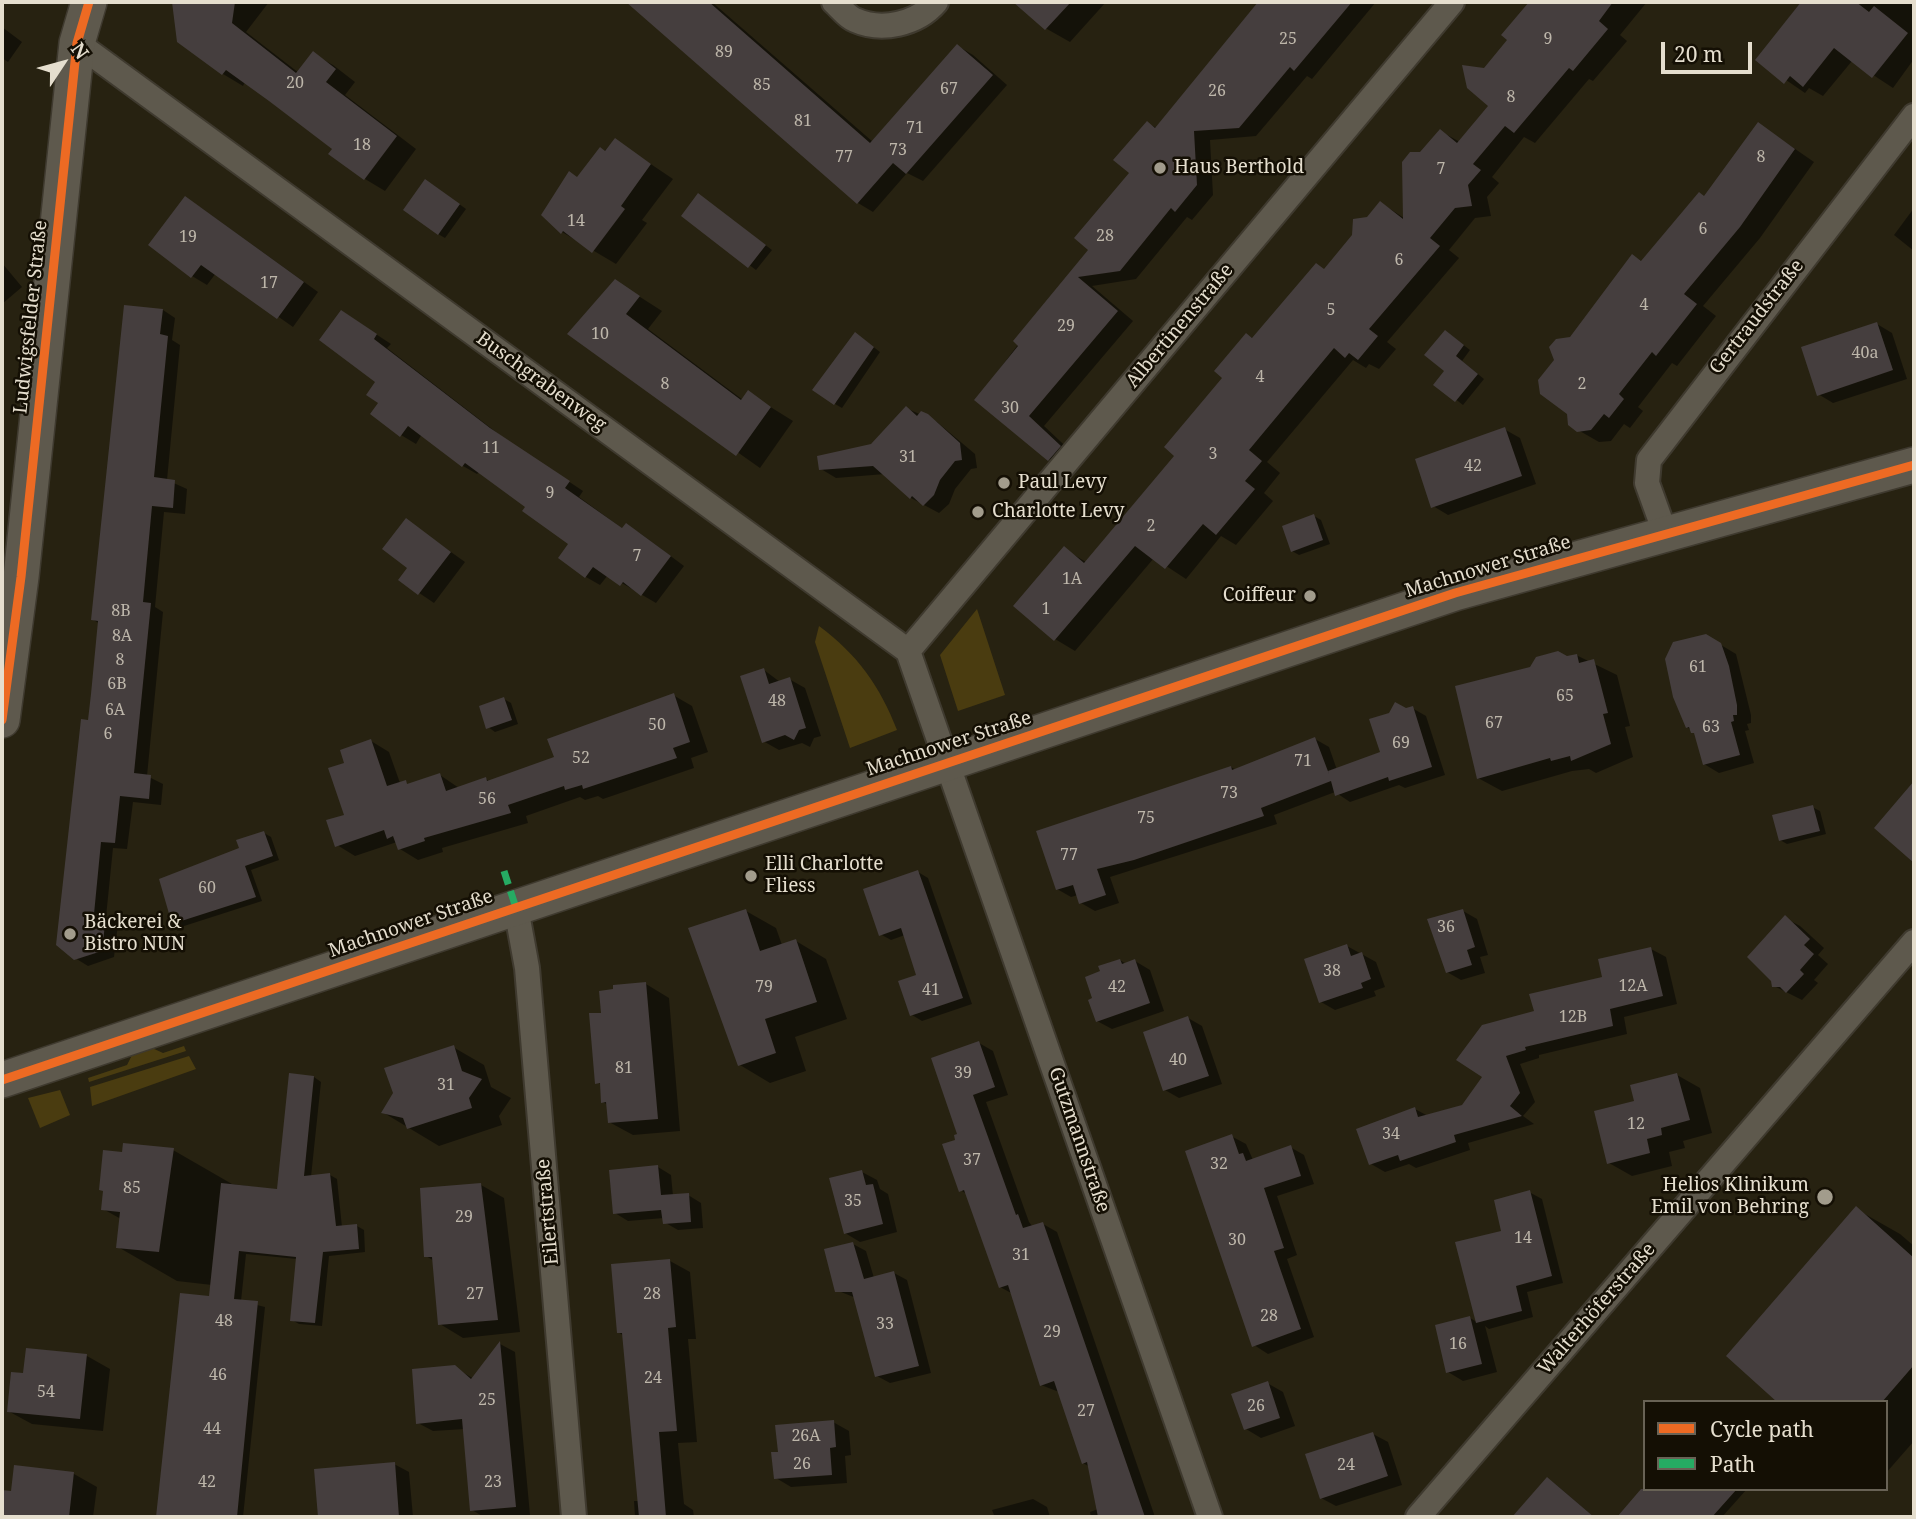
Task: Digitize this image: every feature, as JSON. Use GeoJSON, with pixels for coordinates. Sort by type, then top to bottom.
{"type":"FeatureCollection","features":[{"type":"Feature","properties":{"kind":"main road","name":"Ludwigsfelder Straße"},"geometry":{"type":"LineString","coordinates":[[2,720],[21,577],[77,43],[89,2]]}},
{"type":"Feature","properties":{"kind":"main road","name":"Machnower Straße"},"geometry":{"type":"LineString","coordinates":[[2,1080],[1455,593],[1914,465]]}},
{"type":"Feature","properties":{"kind":"street"},"geometry":{"type":"LineString","coordinates":[[834,2],[854,20],[894,27],[936,2]]}},
{"type":"Feature","properties":{"kind":"street","name":"Albertinenstraße"},"geometry":{"type":"LineString","coordinates":[[908,650],[1452,2]]}},
{"type":"Feature","properties":{"kind":"street","name":"Buschgrabenweg"},"geometry":{"type":"LineString","coordinates":[[77,43],[908,650]]}},
{"type":"Feature","properties":{"kind":"street","name":"Gertraudstraße"},"geometry":{"type":"LineString","coordinates":[[1665,533],[1647,483],[1649,460],[1914,116]]}},
{"type":"Feature","properties":{"kind":"street"},"geometry":{"type":"LineString","coordinates":[[908,650],[946,764]]}},
{"type":"Feature","properties":{"kind":"street","name":"Gutzmannstraße"},"geometry":{"type":"LineString","coordinates":[[946,764],[1210,1517]]}},
{"type":"Feature","properties":{"kind":"street","name":"Eilertstraße"},"geometry":{"type":"LineString","coordinates":[[516,908],[527,968],[574,1517]]}},
{"type":"Feature","properties":{"kind":"street","name":"Walterhöferstraße"},"geometry":{"type":"LineString","coordinates":[[1418,1517],[1914,942]]}},
{"type":"Feature","properties":{"kind":"shaded area"},"geometry":{"type":"Polygon","coordinates":[[[977,609],[1005,695],[958,711],[940,655],[977,609]]]}},
{"type":"Feature","properties":{"kind":"shaded area"},"geometry":{"type":"Polygon","coordinates":[[[819,626],[845,648],[866,672],[883,699],[897,730],[850,748],[815,642],[819,626]]]}},
{"type":"Feature","properties":{"kind":"shaded area"},"geometry":{"type":"Polygon","coordinates":[[[184,1046],[186,1051],[89,1082],[88,1078],[127,1065],[133,1053],[150,1047],[163,1053],[184,1046]]]}},
{"type":"Feature","properties":{"kind":"shaded area"},"geometry":{"type":"Polygon","coordinates":[[[189,1056],[196,1069],[92,1106],[90,1087],[189,1056]]]}},
{"type":"Feature","properties":{"kind":"shaded area"},"geometry":{"type":"Polygon","coordinates":[[[60,1090],[70,1115],[40,1128],[28,1098],[60,1090]]]}},
{"type":"Feature","properties":{"kind":"building"},"geometry":{"type":"Polygon","coordinates":[[[172,2],[235,2],[232,23],[296,73],[313,51],[336,69],[326,82],[397,136],[364,180],[328,154],[332,149],[269,101],[226,70],[222,75],[177,42],[172,2]]]}},
{"type":"Feature","properties":{"kind":"building"},"geometry":{"type":"Polygon","coordinates":[[[626,2],[709,2],[870,143],[957,44],[993,75],[906,174],[893,163],[857,204],[626,2]]]}},
{"type":"Feature","properties":{"kind":"building"},"geometry":{"type":"Polygon","coordinates":[[[1013,2],[1071,2],[1045,30],[1013,2]]]}},
{"type":"Feature","properties":{"kind":"building"},"geometry":{"type":"Polygon","coordinates":[[[1258,2],[1352,2],[1294,71],[1290,67],[1239,128],[1194,131],[1197,185],[1175,212],[1171,208],[1120,271],[1078,277],[1118,311],[1029,416],[1061,446],[1048,461],[974,400],[1018,346],[1013,341],[1088,250],[1074,238],[1129,173],[1113,160],[1147,121],[1155,128],[1258,2]]]}},
{"type":"Feature","properties":{"kind":"building"},"geometry":{"type":"Polygon","coordinates":[[[1529,2],[1613,2],[1599,21],[1608,29],[1573,71],[1569,68],[1514,133],[1505,126],[1473,164],[1481,170],[1468,185],[1472,206],[1455,208],[1430,238],[1440,246],[1369,329],[1378,336],[1358,360],[1349,353],[1345,358],[1334,348],[1249,450],[1262,461],[1245,481],[1255,489],[1216,535],[1203,524],[1165,569],[1135,546],[1054,641],[1013,606],[1064,546],[1084,563],[1174,456],[1164,447],[1222,378],[1214,371],[1246,333],[1252,338],[1316,263],[1324,269],[1352,235],[1353,219],[1367,217],[1380,201],[1403,219],[1402,162],[1410,152],[1420,152],[1440,129],[1457,143],[1488,106],[1467,88],[1462,65],[1484,68],[1507,40],[1501,35],[1529,2]]]}},
{"type":"Feature","properties":{"kind":"building"},"geometry":{"type":"Polygon","coordinates":[[[1801,2],[1856,2],[1869,12],[1874,6],[1908,33],[1872,78],[1834,48],[1803,87],[1790,76],[1784,84],[1755,60],[1801,2]]]}},
{"type":"Feature","properties":{"kind":"building"},"geometry":{"type":"Polygon","coordinates":[[[1758,122],[1795,149],[1740,227],[1684,294],[1697,304],[1656,356],[1652,352],[1619,394],[1624,399],[1609,418],[1604,414],[1591,430],[1577,432],[1568,425],[1567,414],[1540,394],[1538,380],[1554,360],[1549,347],[1556,339],[1570,337],[1632,254],[1641,261],[1699,192],[1704,196],[1758,122]]]}},
{"type":"Feature","properties":{"kind":"building"},"geometry":{"type":"Polygon","coordinates":[[[615,138],[651,164],[621,206],[625,209],[592,253],[563,231],[561,234],[541,215],[569,171],[577,177],[600,147],[605,151],[615,138]]]}},
{"type":"Feature","properties":{"kind":"building"},"geometry":{"type":"Polygon","coordinates":[[[425,179],[460,204],[438,235],[403,210],[425,179]]]}},
{"type":"Feature","properties":{"kind":"building"},"geometry":{"type":"Polygon","coordinates":[[[698,193],[766,245],[748,268],[681,216],[698,193]]]}},
{"type":"Feature","properties":{"kind":"building"},"geometry":{"type":"Polygon","coordinates":[[[185,196],[304,282],[277,319],[201,265],[191,278],[148,245],[185,196]]]}},
{"type":"Feature","properties":{"kind":"building"},"geometry":{"type":"Polygon","coordinates":[[[615,279],[640,296],[626,314],[741,400],[748,390],[771,407],[736,456],[567,334],[615,279]]]}},
{"type":"Feature","properties":{"kind":"building"},"geometry":{"type":"Polygon","coordinates":[[[124,305],[163,309],[160,334],[168,336],[154,477],[175,480],[173,508],[152,506],[143,602],[151,603],[134,773],[151,775],[149,799],[120,796],[115,843],[101,842],[94,914],[106,915],[102,951],[74,960],[56,945],[81,719],[88,720],[91,694],[98,621],[91,620],[124,305]]]}},
{"type":"Feature","properties":{"kind":"building"},"geometry":{"type":"Polygon","coordinates":[[[341,310],[377,334],[374,339],[490,428],[570,481],[565,488],[622,528],[626,523],[671,556],[641,596],[623,582],[620,586],[593,567],[585,578],[558,558],[568,544],[522,511],[525,507],[465,463],[462,467],[408,426],[400,437],[370,414],[378,403],[366,395],[375,382],[319,340],[341,310]]]}},
{"type":"Feature","properties":{"kind":"building"},"geometry":{"type":"Polygon","coordinates":[[[1877,322],[1893,370],[1817,396],[1801,347],[1877,322]]]}},
{"type":"Feature","properties":{"kind":"building"},"geometry":{"type":"Polygon","coordinates":[[[1445,330],[1464,345],[1456,356],[1478,374],[1455,402],[1433,385],[1444,371],[1424,355],[1445,330]]]}},
{"type":"Feature","properties":{"kind":"building"},"geometry":{"type":"Polygon","coordinates":[[[855,332],[874,347],[834,405],[812,390],[855,332]]]}},
{"type":"Feature","properties":{"kind":"building"},"geometry":{"type":"Polygon","coordinates":[[[906,406],[917,416],[921,411],[928,414],[960,443],[962,460],[955,461],[940,480],[934,495],[923,506],[912,496],[910,499],[873,466],[819,470],[817,456],[871,444],[906,406]]]}},
{"type":"Feature","properties":{"kind":"building"},"geometry":{"type":"Polygon","coordinates":[[[1505,427],[1522,476],[1431,508],[1415,459],[1505,427]]]}},
{"type":"Feature","properties":{"kind":"building"},"geometry":{"type":"Polygon","coordinates":[[[1314,514],[1323,540],[1291,552],[1282,526],[1314,514]]]}},
{"type":"Feature","properties":{"kind":"building"},"geometry":{"type":"Polygon","coordinates":[[[406,518],[451,552],[418,595],[398,580],[407,568],[382,549],[406,518]]]}},
{"type":"Feature","properties":{"kind":"building"},"geometry":{"type":"Polygon","coordinates":[[[1706,634],[1721,643],[1729,666],[1737,705],[1737,715],[1733,715],[1734,721],[1731,722],[1740,755],[1703,765],[1694,733],[1691,733],[1689,727],[1686,728],[1673,697],[1665,659],[1673,642],[1706,634]]]}},
{"type":"Feature","properties":{"kind":"building"},"geometry":{"type":"Polygon","coordinates":[[[1558,651],[1567,656],[1577,654],[1579,663],[1594,659],[1608,713],[1603,714],[1611,744],[1571,761],[1570,756],[1551,761],[1550,758],[1477,779],[1455,686],[1530,667],[1536,657],[1558,651]]]}},
{"type":"Feature","properties":{"kind":"building"},"geometry":{"type":"Polygon","coordinates":[[[764,668],[769,684],[790,677],[806,728],[799,730],[794,740],[785,735],[762,743],[740,676],[764,668]]]}},
{"type":"Feature","properties":{"kind":"building"},"geometry":{"type":"Polygon","coordinates":[[[674,693],[690,742],[673,748],[677,758],[583,789],[582,785],[565,790],[564,786],[508,805],[511,813],[424,838],[425,841],[398,850],[393,836],[387,839],[384,830],[335,847],[326,820],[344,815],[328,768],[344,763],[340,750],[371,739],[387,786],[406,780],[407,784],[440,773],[446,791],[486,777],[487,781],[554,757],[547,739],[674,693]]]}},
{"type":"Feature","properties":{"kind":"building"},"geometry":{"type":"Polygon","coordinates":[[[504,697],[512,720],[486,729],[479,706],[504,697]]]}},
{"type":"Feature","properties":{"kind":"building"},"geometry":{"type":"Polygon","coordinates":[[[1395,702],[1406,708],[1413,706],[1432,767],[1389,781],[1388,777],[1335,796],[1331,781],[1261,808],[1264,816],[1134,860],[1097,869],[1106,895],[1079,904],[1073,885],[1056,890],[1036,831],[1231,766],[1232,770],[1315,737],[1329,774],[1328,771],[1380,752],[1369,719],[1389,713],[1395,702]]]}},
{"type":"Feature","properties":{"kind":"building"},"geometry":{"type":"Polygon","coordinates":[[[1914,781],[1914,863],[1874,828],[1914,781]]]}},
{"type":"Feature","properties":{"kind":"building"},"geometry":{"type":"Polygon","coordinates":[[[1813,805],[1820,831],[1779,841],[1772,815],[1813,805]]]}},
{"type":"Feature","properties":{"kind":"building"},"geometry":{"type":"Polygon","coordinates":[[[264,831],[273,856],[245,866],[256,897],[172,924],[159,879],[239,848],[236,840],[264,831]]]}},
{"type":"Feature","properties":{"kind":"building"},"geometry":{"type":"Polygon","coordinates":[[[918,870],[963,998],[910,1016],[898,981],[916,975],[901,928],[879,936],[863,889],[918,870]]]}},
{"type":"Feature","properties":{"kind":"building"},"geometry":{"type":"Polygon","coordinates":[[[746,909],[760,951],[796,939],[817,1002],[765,1019],[776,1053],[738,1066],[688,928],[746,909]]]}},
{"type":"Feature","properties":{"kind":"building"},"geometry":{"type":"Polygon","coordinates":[[[1463,909],[1475,947],[1467,950],[1472,965],[1446,973],[1427,919],[1463,909]]]}},
{"type":"Feature","properties":{"kind":"building"},"geometry":{"type":"Polygon","coordinates":[[[1785,915],[1810,939],[1804,945],[1814,954],[1800,970],[1804,974],[1786,993],[1780,987],[1772,987],[1771,981],[1747,957],[1785,915]]]}},
{"type":"Feature","properties":{"kind":"building"},"geometry":{"type":"Polygon","coordinates":[[[1347,944],[1351,956],[1362,952],[1371,979],[1361,983],[1363,988],[1319,1003],[1304,959],[1347,944]]]}},
{"type":"Feature","properties":{"kind":"building"},"geometry":{"type":"Polygon","coordinates":[[[1651,947],[1663,996],[1610,1009],[1613,1026],[1525,1047],[1526,1050],[1506,1056],[1520,1093],[1510,1106],[1522,1116],[1454,1135],[1456,1142],[1400,1161],[1398,1155],[1369,1165],[1356,1129],[1415,1107],[1418,1117],[1462,1105],[1482,1077],[1456,1060],[1482,1025],[1534,1011],[1529,994],[1602,977],[1598,959],[1651,947]]]}},
{"type":"Feature","properties":{"kind":"building"},"geometry":{"type":"Polygon","coordinates":[[[1120,959],[1122,964],[1135,959],[1150,1003],[1096,1022],[1088,1000],[1092,998],[1085,977],[1100,971],[1098,966],[1120,959]]]}},
{"type":"Feature","properties":{"kind":"building"},"geometry":{"type":"Polygon","coordinates":[[[646,982],[658,1119],[608,1123],[606,1102],[601,1103],[600,1083],[595,1084],[589,1013],[601,1013],[599,991],[613,989],[613,985],[646,982]]]}},
{"type":"Feature","properties":{"kind":"building"},"geometry":{"type":"Polygon","coordinates":[[[1188,1016],[1209,1076],[1163,1091],[1143,1032],[1188,1016]]]}},
{"type":"Feature","properties":{"kind":"building"},"geometry":{"type":"Polygon","coordinates":[[[979,1041],[995,1087],[973,1095],[1023,1228],[1043,1222],[1145,1517],[1098,1517],[1087,1462],[1082,1464],[1054,1381],[1040,1386],[1008,1285],[999,1288],[964,1190],[959,1192],[942,1144],[955,1140],[954,1135],[957,1134],[931,1058],[979,1041]]]}},
{"type":"Feature","properties":{"kind":"building"},"geometry":{"type":"Polygon","coordinates":[[[454,1045],[462,1071],[482,1079],[469,1098],[472,1108],[407,1129],[403,1118],[381,1113],[393,1093],[384,1068],[454,1045]]]}},
{"type":"Feature","properties":{"kind":"building"},"geometry":{"type":"Polygon","coordinates":[[[289,1073],[314,1076],[304,1176],[330,1173],[336,1226],[357,1224],[359,1249],[323,1252],[315,1323],[290,1321],[296,1257],[239,1251],[234,1299],[258,1301],[237,1517],[156,1517],[180,1293],[209,1296],[221,1183],[277,1189],[289,1073]]]}},
{"type":"Feature","properties":{"kind":"building"},"geometry":{"type":"Polygon","coordinates":[[[1677,1073],[1690,1120],[1661,1128],[1662,1135],[1647,1139],[1650,1153],[1607,1164],[1594,1111],[1634,1101],[1630,1085],[1677,1073]]]}},
{"type":"Feature","properties":{"kind":"building"},"geometry":{"type":"Polygon","coordinates":[[[1232,1134],[1239,1154],[1243,1153],[1246,1161],[1291,1145],[1301,1176],[1264,1188],[1284,1248],[1274,1251],[1301,1329],[1252,1347],[1185,1151],[1232,1134]]]}},
{"type":"Feature","properties":{"kind":"building"},"geometry":{"type":"Polygon","coordinates":[[[123,1143],[174,1148],[159,1252],[116,1248],[120,1212],[101,1210],[103,1191],[99,1190],[103,1150],[122,1152],[123,1143]]]}},
{"type":"Feature","properties":{"kind":"building"},"geometry":{"type":"Polygon","coordinates":[[[658,1165],[661,1195],[689,1193],[691,1222],[663,1224],[661,1210],[613,1214],[609,1170],[658,1165]]]}},
{"type":"Feature","properties":{"kind":"building"},"geometry":{"type":"Polygon","coordinates":[[[862,1170],[866,1185],[873,1184],[883,1224],[844,1234],[829,1178],[862,1170]]]}},
{"type":"Feature","properties":{"kind":"building"},"geometry":{"type":"Polygon","coordinates":[[[481,1183],[498,1320],[438,1325],[432,1257],[424,1257],[420,1188],[481,1183]]]}},
{"type":"Feature","properties":{"kind":"building"},"geometry":{"type":"Polygon","coordinates":[[[1530,1190],[1552,1276],[1516,1286],[1522,1311],[1476,1323],[1455,1242],[1501,1231],[1494,1200],[1530,1190]]]}},
{"type":"Feature","properties":{"kind":"building"},"geometry":{"type":"Polygon","coordinates":[[[1856,1206],[1914,1258],[1914,1365],[1884,1400],[1775,1400],[1726,1356],[1856,1206]]]}},
{"type":"Feature","properties":{"kind":"building"},"geometry":{"type":"Polygon","coordinates":[[[853,1242],[864,1279],[894,1271],[919,1366],[875,1377],[852,1292],[835,1292],[824,1249],[853,1242]]]}},
{"type":"Feature","properties":{"kind":"building"},"geometry":{"type":"Polygon","coordinates":[[[670,1259],[676,1327],[668,1328],[677,1431],[659,1432],[666,1517],[639,1517],[622,1333],[617,1333],[611,1264],[670,1259]]]}},
{"type":"Feature","properties":{"kind":"building"},"geometry":{"type":"Polygon","coordinates":[[[1470,1316],[1482,1364],[1446,1373],[1435,1325],[1470,1316]]]}},
{"type":"Feature","properties":{"kind":"building"},"geometry":{"type":"Polygon","coordinates":[[[500,1341],[516,1507],[470,1511],[462,1419],[416,1424],[412,1369],[455,1365],[471,1379],[500,1341]]]}},
{"type":"Feature","properties":{"kind":"building"},"geometry":{"type":"Polygon","coordinates":[[[26,1348],[87,1354],[80,1419],[7,1412],[11,1372],[23,1373],[26,1348]]]}},
{"type":"Feature","properties":{"kind":"building"},"geometry":{"type":"Polygon","coordinates":[[[1268,1381],[1280,1418],[1244,1430],[1231,1394],[1268,1381]]]}},
{"type":"Feature","properties":{"kind":"building"},"geometry":{"type":"Polygon","coordinates":[[[834,1420],[836,1447],[830,1448],[832,1475],[774,1479],[771,1452],[778,1452],[775,1425],[834,1420]]]}},
{"type":"Feature","properties":{"kind":"building"},"geometry":{"type":"Polygon","coordinates":[[[1373,1432],[1388,1476],[1320,1499],[1305,1454],[1373,1432]]]}},
{"type":"Feature","properties":{"kind":"building"},"geometry":{"type":"Polygon","coordinates":[[[395,1462],[399,1517],[318,1517],[314,1469],[395,1462]]]}},
{"type":"Feature","properties":{"kind":"building"},"geometry":{"type":"Polygon","coordinates":[[[14,1465],[74,1472],[69,1517],[2,1517],[2,1490],[11,1491],[14,1465]]]}},
{"type":"Feature","properties":{"kind":"building"},"geometry":{"type":"Polygon","coordinates":[[[1547,1477],[1594,1517],[1512,1517],[1547,1477]]]}},
{"type":"Feature","properties":{"kind":"building"},"geometry":{"type":"Polygon","coordinates":[[[1641,1489],[1735,1491],[1712,1517],[1617,1517],[1641,1489]]]}},
{"type":"Feature","properties":{"kind":"marked path"},"geometry":{"type":"LineString","coordinates":[[504,871],[516,908]]}},
{"type":"Feature","properties":{"kind":"cycle path"},"geometry":{"type":"LineString","coordinates":[[2,720],[21,577],[77,43],[89,2]]}},
{"type":"Feature","properties":{"kind":"cycle path"},"geometry":{"type":"LineString","coordinates":[[2,1080],[1455,593],[1914,465]]}},
{"type":"Feature","properties":{"kind":"place","name":"Haus Berthold"},"geometry":{"type":"Point","coordinates":[1160,168]}},
{"type":"Feature","properties":{"kind":"place","name":"Paul Levy"},"geometry":{"type":"Point","coordinates":[1004,483]}},
{"type":"Feature","properties":{"kind":"place","name":"Charlotte Levy"},"geometry":{"type":"Point","coordinates":[978,512]}},
{"type":"Feature","properties":{"kind":"place","name":"Coiffeur"},"geometry":{"type":"Point","coordinates":[1310,596]}},
{"type":"Feature","properties":{"kind":"place","name":"Elli Charlotte Fliess"},"geometry":{"type":"Point","coordinates":[751,876]}},
{"type":"Feature","properties":{"kind":"place","name":"Bäckerei & Bistro NUN"},"geometry":{"type":"Point","coordinates":[70,934]}},
{"type":"Feature","properties":{"kind":"place","name":"Helios Klinikum Emil von Behring"},"geometry":{"type":"Point","coordinates":[1825,1197]}}]}
